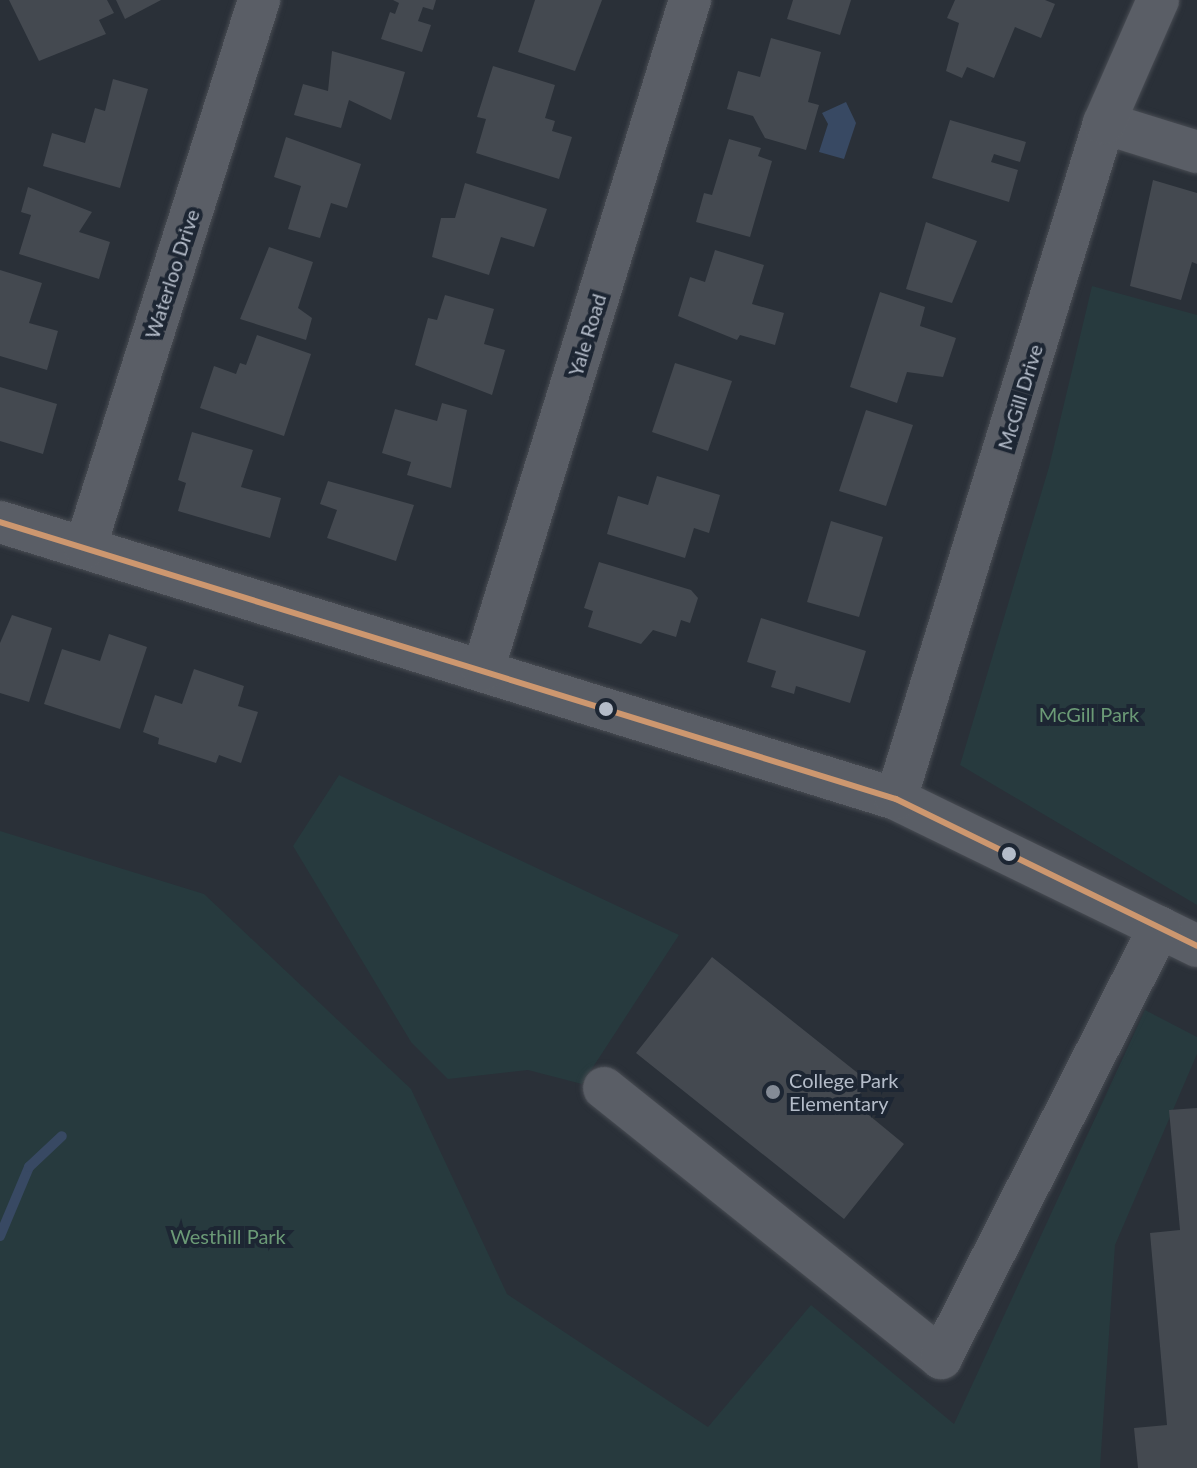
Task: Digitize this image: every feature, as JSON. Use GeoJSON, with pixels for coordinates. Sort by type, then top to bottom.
{"type":"FeatureCollection","features":[{"type":"Feature","properties":{"kind":"street","name":"Waterloo Drive"},"geometry":{"type":"LineString","coordinates":[[85,548],[259,0]]}},
{"type":"Feature","properties":{"kind":"street","name":"Yale Road"},"geometry":{"type":"LineString","coordinates":[[483,670],[690,0]]}},
{"type":"Feature","properties":{"kind":"street","name":"McGill Drive"},"geometry":{"type":"LineString","coordinates":[[896,799],[1104,123],[1158,0]]}},
{"type":"Feature","properties":{"kind":"street"},"geometry":{"type":"LineString","coordinates":[[1104,123],[1197,152]]}},
{"type":"Feature","properties":{"kind":"street"},"geometry":{"type":"LineString","coordinates":[[0,522],[896,799],[1197,946]]}},
{"type":"Feature","properties":{"kind":"street"},"geometry":{"type":"LineString","coordinates":[[604,1088],[941,1358],[1160,927]]}},
{"type":"Feature","properties":{"kind":"green space","name":"McGill Park"},"geometry":{"type":"Polygon","coordinates":[[[1092,286],[1197,315],[1197,905],[960,765],[1049,467],[1092,286]]]}},
{"type":"Feature","properties":{"kind":"green space"},"geometry":{"type":"Polygon","coordinates":[[[339,775],[679,935],[582,1084],[528,1070],[448,1079],[411,1042],[293,846],[339,775]]]}},
{"type":"Feature","properties":{"kind":"green space","name":"Westhill Park"},"geometry":{"type":"Polygon","coordinates":[[[0,831],[204,894],[411,1089],[507,1294],[708,1427],[811,1305],[954,1424],[1145,1010],[1197,1037],[1197,1054],[1115,1245],[1100,1468],[0,1468],[0,831]]]}},
{"type":"Feature","properties":{"kind":"water"},"geometry":{"type":"Polygon","coordinates":[[[846,102],[856,123],[844,159],[819,152],[828,124],[822,113],[846,102]]]}},
{"type":"Feature","properties":{"kind":"building"},"geometry":{"type":"Polygon","coordinates":[[[9,0],[107,0],[114,13],[99,20],[106,34],[39,61],[9,0]]]}},
{"type":"Feature","properties":{"kind":"building"},"geometry":{"type":"Polygon","coordinates":[[[116,0],[161,0],[125,19],[116,0]]]}},
{"type":"Feature","properties":{"kind":"building"},"geometry":{"type":"Polygon","coordinates":[[[393,0],[436,0],[433,10],[423,7],[418,21],[431,25],[422,52],[381,39],[390,12],[395,14],[399,3],[393,0]]]}},
{"type":"Feature","properties":{"kind":"building"},"geometry":{"type":"Polygon","coordinates":[[[535,0],[602,0],[575,71],[518,52],[535,0]]]}},
{"type":"Feature","properties":{"kind":"building"},"geometry":{"type":"Polygon","coordinates":[[[793,0],[851,0],[840,35],[787,19],[793,0]]]}},
{"type":"Feature","properties":{"kind":"building"},"geometry":{"type":"Polygon","coordinates":[[[955,0],[1045,0],[1055,4],[1041,38],[1015,27],[994,78],[967,67],[962,78],[946,71],[959,23],[947,18],[955,0]]]}},
{"type":"Feature","properties":{"kind":"building"},"geometry":{"type":"Polygon","coordinates":[[[771,38],[821,52],[808,102],[819,105],[806,150],[765,138],[753,116],[727,109],[738,71],[760,77],[771,38]]]}},
{"type":"Feature","properties":{"kind":"building"},"geometry":{"type":"Polygon","coordinates":[[[332,51],[405,72],[391,120],[349,100],[341,128],[294,115],[303,84],[328,91],[332,51]]]}},
{"type":"Feature","properties":{"kind":"building"},"geometry":{"type":"Polygon","coordinates":[[[493,66],[555,85],[545,118],[555,121],[552,131],[572,137],[559,179],[476,153],[486,119],[477,117],[493,66]]]}},
{"type":"Feature","properties":{"kind":"building"},"geometry":{"type":"Polygon","coordinates":[[[113,79],[148,89],[120,188],[43,166],[52,133],[85,143],[95,108],[105,111],[113,79]]]}},
{"type":"Feature","properties":{"kind":"building"},"geometry":{"type":"Polygon","coordinates":[[[950,120],[1026,142],[1020,162],[994,154],[991,162],[1018,170],[1009,202],[932,178],[950,120]]]}},
{"type":"Feature","properties":{"kind":"building"},"geometry":{"type":"Polygon","coordinates":[[[286,137],[361,164],[347,208],[331,203],[320,238],[288,229],[301,186],[274,177],[286,137]]]}},
{"type":"Feature","properties":{"kind":"building"},"geometry":{"type":"Polygon","coordinates":[[[729,139],[761,148],[758,156],[772,161],[750,237],[696,222],[704,193],[712,195],[729,139]]]}},
{"type":"Feature","properties":{"kind":"building"},"geometry":{"type":"Polygon","coordinates":[[[1153,180],[1197,193],[1197,264],[1192,262],[1181,300],[1130,286],[1153,180]]]}},
{"type":"Feature","properties":{"kind":"building"},"geometry":{"type":"Polygon","coordinates":[[[465,183],[547,209],[534,247],[501,237],[489,275],[432,257],[441,218],[455,218],[465,183]]]}},
{"type":"Feature","properties":{"kind":"building"},"geometry":{"type":"Polygon","coordinates":[[[28,187],[92,212],[79,232],[110,242],[99,279],[19,254],[31,215],[21,212],[28,187]]]}},
{"type":"Feature","properties":{"kind":"building"},"geometry":{"type":"Polygon","coordinates":[[[926,222],[977,241],[952,303],[906,289],[926,222]]]}},
{"type":"Feature","properties":{"kind":"building"},"geometry":{"type":"Polygon","coordinates":[[[269,247],[313,262],[298,308],[312,318],[306,340],[240,319],[269,247]]]}},
{"type":"Feature","properties":{"kind":"building"},"geometry":{"type":"Polygon","coordinates":[[[715,250],[764,265],[752,304],[784,313],[775,345],[740,335],[737,340],[678,316],[690,277],[705,282],[715,250]]]}},
{"type":"Feature","properties":{"kind":"building"},"geometry":{"type":"Polygon","coordinates":[[[0,270],[42,283],[29,323],[58,331],[47,370],[0,356],[0,270]]]}},
{"type":"Feature","properties":{"kind":"building"},"geometry":{"type":"Polygon","coordinates":[[[880,292],[925,307],[920,326],[956,338],[943,377],[907,372],[897,403],[850,387],[880,292]]]}},
{"type":"Feature","properties":{"kind":"building"},"geometry":{"type":"Polygon","coordinates":[[[445,295],[494,309],[484,344],[505,350],[492,395],[415,365],[428,318],[437,320],[445,295]]]}},
{"type":"Feature","properties":{"kind":"building"},"geometry":{"type":"Polygon","coordinates":[[[257,335],[311,354],[284,436],[200,408],[214,366],[236,374],[240,363],[246,365],[257,335]]]}},
{"type":"Feature","properties":{"kind":"building"},"geometry":{"type":"Polygon","coordinates":[[[675,363],[732,381],[708,451],[652,432],[675,363]]]}},
{"type":"Feature","properties":{"kind":"building"},"geometry":{"type":"Polygon","coordinates":[[[0,387],[57,404],[43,454],[0,441],[0,387]]]}},
{"type":"Feature","properties":{"kind":"building"},"geometry":{"type":"Polygon","coordinates":[[[442,403],[467,410],[451,488],[407,475],[411,462],[382,453],[395,409],[437,421],[442,403]]]}},
{"type":"Feature","properties":{"kind":"building"},"geometry":{"type":"Polygon","coordinates":[[[866,410],[913,425],[886,506],[839,491],[866,410]]]}},
{"type":"Feature","properties":{"kind":"building"},"geometry":{"type":"Polygon","coordinates":[[[192,432],[253,450],[241,487],[281,498],[270,538],[178,511],[186,483],[178,480],[192,432]]]}},
{"type":"Feature","properties":{"kind":"building"},"geometry":{"type":"Polygon","coordinates":[[[657,476],[720,495],[709,533],[694,528],[685,558],[607,534],[618,496],[648,505],[657,476]]]}},
{"type":"Feature","properties":{"kind":"building"},"geometry":{"type":"Polygon","coordinates":[[[328,481],[414,505],[396,561],[327,538],[337,510],[320,504],[328,481]]]}},
{"type":"Feature","properties":{"kind":"building"},"geometry":{"type":"Polygon","coordinates":[[[831,521],[883,537],[859,617],[807,602],[831,521]]]}},
{"type":"Feature","properties":{"kind":"building"},"geometry":{"type":"Polygon","coordinates":[[[599,562],[691,590],[698,598],[690,623],[681,620],[676,637],[653,630],[641,644],[588,627],[593,611],[584,608],[599,562]]]}},
{"type":"Feature","properties":{"kind":"building"},"geometry":{"type":"Polygon","coordinates":[[[12,615],[52,628],[29,702],[0,693],[0,643],[12,615]]]}},
{"type":"Feature","properties":{"kind":"building"},"geometry":{"type":"Polygon","coordinates":[[[761,618],[866,651],[850,703],[796,686],[794,694],[771,687],[776,671],[747,662],[761,618]]]}},
{"type":"Feature","properties":{"kind":"building"},"geometry":{"type":"Polygon","coordinates":[[[109,634],[147,647],[120,729],[44,704],[62,649],[100,661],[109,634]]]}},
{"type":"Feature","properties":{"kind":"building"},"geometry":{"type":"Polygon","coordinates":[[[194,669],[244,686],[238,706],[258,712],[241,763],[219,755],[216,763],[158,744],[159,738],[143,732],[155,695],[182,704],[194,669]]]}},
{"type":"Feature","properties":{"kind":"building","name":"College Park Elementary"},"geometry":{"type":"Polygon","coordinates":[[[712,957],[869,1082],[853,1102],[904,1144],[844,1219],[636,1053],[712,957]]]}},
{"type":"Feature","properties":{"kind":"building"},"geometry":{"type":"Polygon","coordinates":[[[1197,1108],[1197,1468],[1138,1468],[1134,1428],[1167,1425],[1150,1233],[1180,1230],[1169,1110],[1197,1108]]]}},
{"type":"Feature","properties":{"kind":"waterway"},"geometry":{"type":"LineString","coordinates":[[0,1236],[29,1167],[62,1136]]}},
{"type":"Feature","properties":{"kind":"transit line"},"geometry":{"type":"LineString","coordinates":[[0,522],[896,799],[1197,946]]}},
{"type":"Feature","properties":{"kind":"place","name":"College Park Elementary"},"geometry":{"type":"Point","coordinates":[773,1092]}}]}
